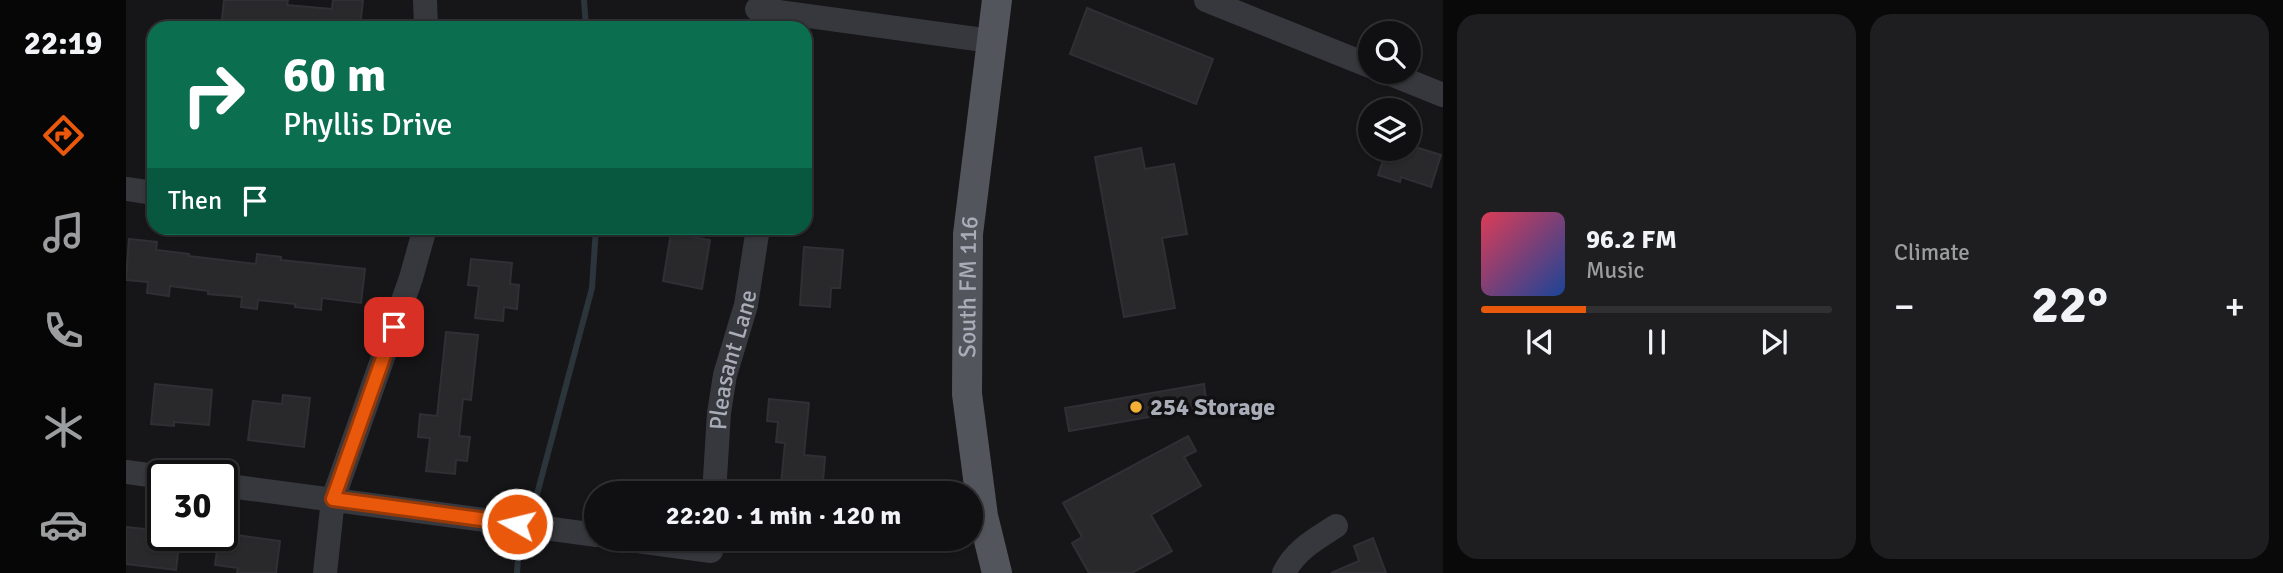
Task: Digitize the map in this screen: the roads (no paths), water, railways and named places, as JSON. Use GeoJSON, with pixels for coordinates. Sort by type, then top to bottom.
{"type":"FeatureCollection","features":[{"type":"Feature","properties":{"kind":"main road","name":"South FM 116"},"geometry":{"type":"LineString","coordinates":[[997,0],[968,234],[967,394],[983,516],[997,573]]}},
{"type":"Feature","properties":{"kind":"street"},"geometry":{"type":"LineString","coordinates":[[425,0],[426,21]]}},
{"type":"Feature","properties":{"kind":"street"},"geometry":{"type":"LineString","coordinates":[[1206,0],[1358,60]]}},
{"type":"Feature","properties":{"kind":"street"},"geometry":{"type":"LineString","coordinates":[[757,12],[991,41]]}},
{"type":"Feature","properties":{"kind":"street"},"geometry":{"type":"LineString","coordinates":[[1415,84],[1443,95]]}},
{"type":"Feature","properties":{"kind":"street"},"geometry":{"type":"LineString","coordinates":[[126,189],[147,192]]}},
{"type":"Feature","properties":{"kind":"street"},"geometry":{"type":"LineString","coordinates":[[326,573],[333,499],[411,278],[423,235]]}},
{"type":"Feature","properties":{"kind":"street","name":"Pleasant Lane"},"geometry":{"type":"LineString","coordinates":[[715,481],[719,413],[726,375],[746,305],[757,235]]}},
{"type":"Feature","properties":{"kind":"street"},"geometry":{"type":"LineString","coordinates":[[126,472],[147,475]]}},
{"type":"Feature","properties":{"kind":"street"},"geometry":{"type":"LineString","coordinates":[[238,487],[584,533]]}},
{"type":"Feature","properties":{"kind":"street"},"geometry":{"type":"LineString","coordinates":[[1284,573],[1301,549],[1336,526]]}},
{"type":"Feature","properties":{"kind":"street"},"geometry":{"type":"LineString","coordinates":[[693,551],[710,554]]}},
{"type":"Feature","properties":{"kind":"waterway"},"geometry":{"type":"LineString","coordinates":[[584,0],[586,21]]}},
{"type":"Feature","properties":{"kind":"waterway"},"geometry":{"type":"LineString","coordinates":[[536,498],[592,288],[596,235]]}},
{"type":"Feature","properties":{"kind":"waterway"},"geometry":{"type":"LineString","coordinates":[[517,573],[518,558]]}},
{"type":"Feature","properties":{"kind":"place","name":"254 Storage"},"geometry":{"type":"Point","coordinates":[1136,407]}}]}
